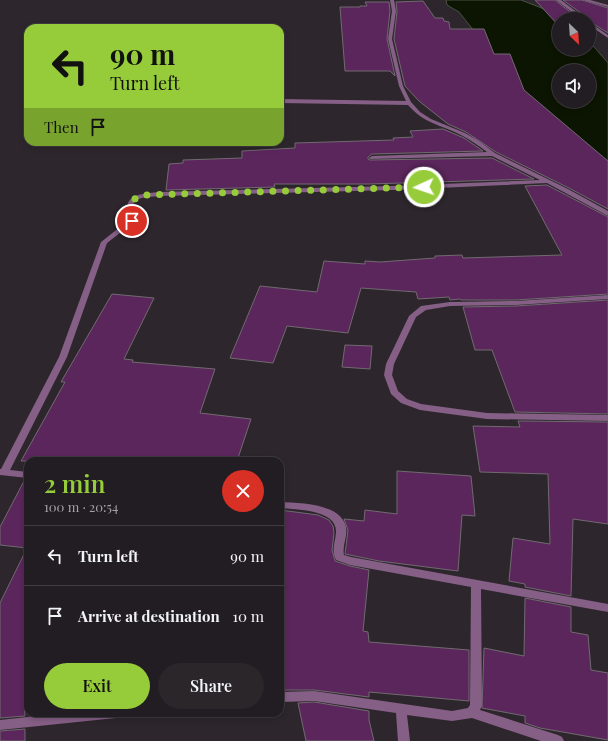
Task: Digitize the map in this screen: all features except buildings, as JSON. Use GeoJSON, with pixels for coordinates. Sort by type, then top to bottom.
{"type":"FeatureCollection","features":[{"type":"Feature","properties":{"kind":"street"},"geometry":{"type":"LineString","coordinates":[[392,0],[394,11],[390,38],[391,45],[401,86],[418,114],[477,142],[493,154],[548,181],[608,214]]}},
{"type":"Feature","properties":{"kind":"street"},"geometry":{"type":"LineString","coordinates":[[558,0],[574,12]]}},
{"type":"Feature","properties":{"kind":"street"},"geometry":{"type":"LineString","coordinates":[[585,0],[608,6]]}},
{"type":"Feature","properties":{"kind":"street"},"geometry":{"type":"LineString","coordinates":[[596,28],[608,37]]}},
{"type":"Feature","properties":{"kind":"street"},"geometry":{"type":"LineString","coordinates":[[284,101],[410,103]]}},
{"type":"Feature","properties":{"kind":"street"},"geometry":{"type":"LineString","coordinates":[[372,158],[493,154]]}},
{"type":"Feature","properties":{"kind":"street"},"geometry":{"type":"LineString","coordinates":[[24,475],[2,472],[63,358],[104,242],[132,221],[129,207],[132,200],[145,195],[205,192],[394,188],[548,181]]}},
{"type":"Feature","properties":{"kind":"street"},"geometry":{"type":"LineString","coordinates":[[608,297],[516,303],[450,304],[424,308],[413,316],[390,364],[388,375],[394,392],[404,401],[420,407],[487,416],[608,418]]}},
{"type":"Feature","properties":{"kind":"street"},"geometry":{"type":"LineString","coordinates":[[284,506],[328,512],[337,518],[341,528],[338,552],[340,557],[350,561],[608,608]]}},
{"type":"Feature","properties":{"kind":"street"},"geometry":{"type":"LineString","coordinates":[[472,713],[476,706],[476,585]]}},
{"type":"Feature","properties":{"kind":"street"},"geometry":{"type":"LineString","coordinates":[[284,697],[314,696],[452,716],[472,713],[558,741]]}},
{"type":"Feature","properties":{"kind":"street"},"geometry":{"type":"LineString","coordinates":[[401,708],[404,741]]}},
{"type":"Feature","properties":{"kind":"street"},"geometry":{"type":"LineString","coordinates":[[0,725],[77,717]]}},
{"type":"Feature","properties":{"kind":"shaded area"},"geometry":{"type":"Polygon","coordinates":[[[446,0],[521,0],[544,9],[552,14],[552,56],[596,56],[596,49],[608,63],[608,175],[548,124],[459,12],[447,5],[446,0]]]}},
{"type":"Feature","properties":{"kind":"route"},"geometry":{"type":"LineString","coordinates":[[132,221],[129,207],[132,200],[145,195],[227,191],[424,187]]}}]}
